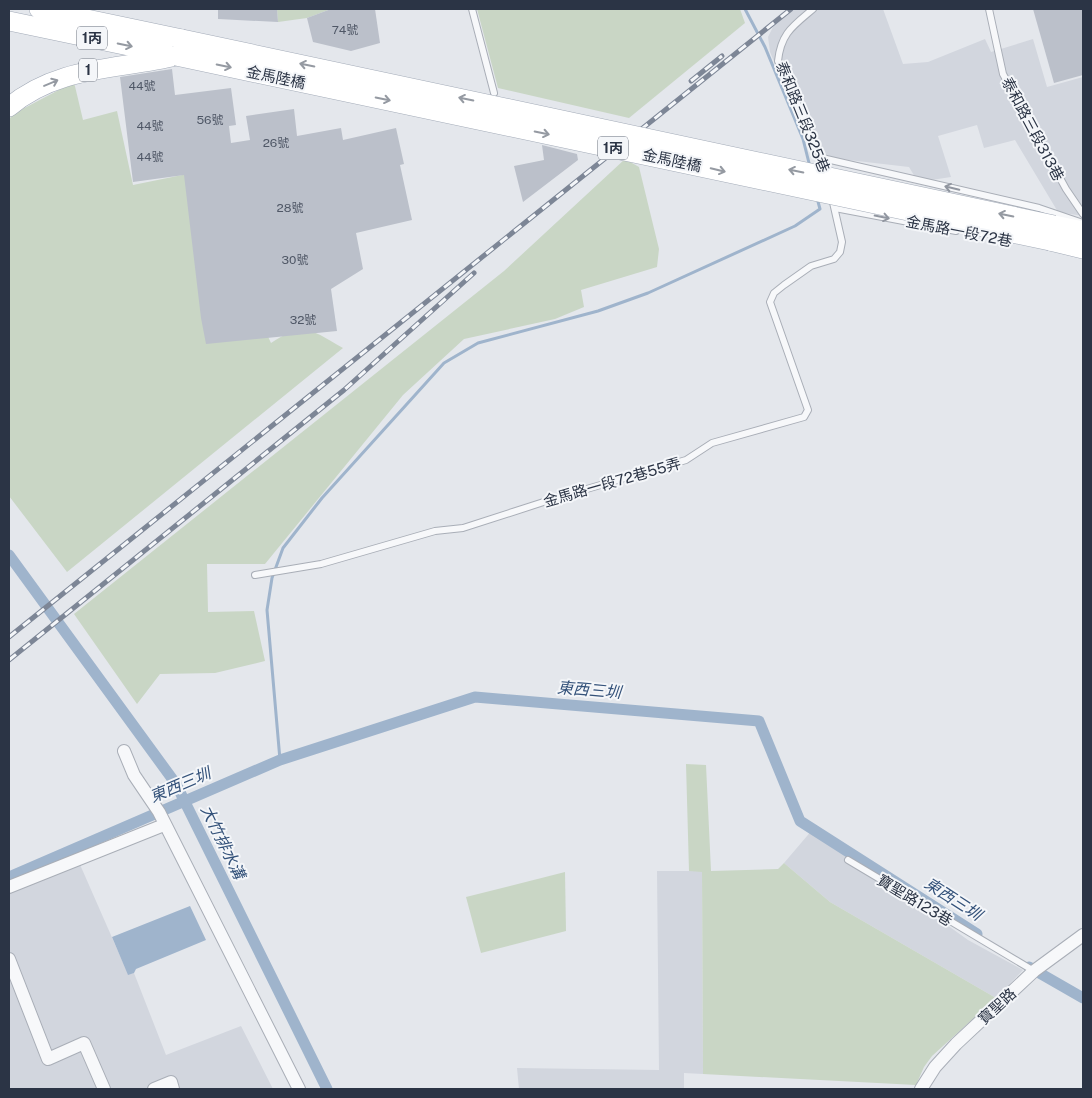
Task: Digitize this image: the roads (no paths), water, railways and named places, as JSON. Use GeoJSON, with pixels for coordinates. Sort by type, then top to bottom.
{"type":"FeatureCollection","features":[{"type":"Feature","properties":{"kind":"main road","name":"1丙"},"geometry":{"type":"LineString","coordinates":[[39,9],[58,11],[179,47]]}},
{"type":"Feature","properties":{"kind":"main road","name":"1丙"},"geometry":{"type":"LineString","coordinates":[[9,21],[179,47]]}},
{"type":"Feature","properties":{"kind":"main road","name":"1"},"geometry":{"type":"LineString","coordinates":[[9,107],[47,84],[73,74],[179,47]]}},
{"type":"Feature","properties":{"kind":"main road","name":"金馬陸橋"},"geometry":{"type":"LineString","coordinates":[[179,47],[1052,233]]}},
{"type":"Feature","properties":{"kind":"main road","name":"1丙"},"geometry":{"type":"LineString","coordinates":[[1052,233],[1083,231]]}},
{"type":"Feature","properties":{"kind":"main road","name":"1丙"},"geometry":{"type":"LineString","coordinates":[[1052,233],[1083,248]]}},
{"type":"Feature","properties":{"kind":"street"},"geometry":{"type":"LineString","coordinates":[[124,752],[134,775],[160,812],[164,825],[299,1089]]}},
{"type":"Feature","properties":{"kind":"street"},"geometry":{"type":"LineString","coordinates":[[9,887],[164,825]]}},
{"type":"Feature","properties":{"kind":"street","name":"寶聖路"},"geometry":{"type":"LineString","coordinates":[[921,1089],[935,1067],[956,1044],[1034,971],[1083,934]]}},
{"type":"Feature","properties":{"kind":"street"},"geometry":{"type":"LineString","coordinates":[[9,959],[48,1059],[84,1043],[104,1089]]}},
{"type":"Feature","properties":{"kind":"street"},"geometry":{"type":"LineString","coordinates":[[154,1089],[172,1086]]}},
{"type":"Feature","properties":{"kind":"lane"},"geometry":{"type":"LineString","coordinates":[[472,9],[494,94]]}},
{"type":"Feature","properties":{"kind":"lane","name":"泰和路三段325巷"},"geometry":{"type":"LineString","coordinates":[[813,9],[790,28],[780,43],[778,61],[822,158],[834,208]]}},
{"type":"Feature","properties":{"kind":"lane","name":"泰和路三段313巷"},"geometry":{"type":"LineString","coordinates":[[989,9],[1003,74],[1066,189],[1083,214]]}},
{"type":"Feature","properties":{"kind":"lane"},"geometry":{"type":"LineString","coordinates":[[822,158],[1039,208],[1083,223]]}},
{"type":"Feature","properties":{"kind":"lane","name":"金馬路一段72巷"},"geometry":{"type":"LineString","coordinates":[[834,208],[968,233]]}},
{"type":"Feature","properties":{"kind":"lane","name":"金馬路一段72巷55弄"},"geometry":{"type":"LineString","coordinates":[[254,575],[321,564],[435,531],[463,528],[556,498],[686,460],[712,443],[804,417],[808,410],[770,302],[774,293],[784,285],[811,266],[834,259],[840,252],[842,242],[834,208]]}},
{"type":"Feature","properties":{"kind":"lane","name":"金馬路一段72巷"},"geometry":{"type":"LineString","coordinates":[[1006,240],[1083,253]]}},
{"type":"Feature","properties":{"kind":"lane","name":"寶聖路123巷"},"geometry":{"type":"LineString","coordinates":[[848,860],[1034,971]]}},
{"type":"Feature","properties":{"kind":"water"},"geometry":{"type":"Polygon","coordinates":[[[190,906],[206,940],[136,969],[134,973],[128,975],[112,937],[190,906]]]}},
{"type":"Feature","properties":{"kind":"waterway"},"geometry":{"type":"LineString","coordinates":[[745,9],[765,47],[803,139],[810,167]]}},
{"type":"Feature","properties":{"kind":"waterway"},"geometry":{"type":"LineString","coordinates":[[280,760],[267,610],[272,578],[283,548],[322,498],[444,363],[478,343],[598,311],[648,293],[795,226],[820,209],[817,198]]}},
{"type":"Feature","properties":{"kind":"waterway","name":"大竹排水溝"},"geometry":{"type":"LineString","coordinates":[[9,555],[176,784],[327,1089]]}},
{"type":"Feature","properties":{"kind":"waterway","name":"東西三圳"},"geometry":{"type":"LineString","coordinates":[[9,877],[280,760],[475,697],[759,721],[800,821],[977,934]]}},
{"type":"Feature","properties":{"kind":"waterway","name":"東西三圳"},"geometry":{"type":"LineString","coordinates":[[1029,967],[1083,998]]}},
{"type":"Feature","properties":{"kind":"railway"},"geometry":{"type":"LineString","coordinates":[[9,637],[791,9]]}},
{"type":"Feature","properties":{"kind":"railway"},"geometry":{"type":"LineString","coordinates":[[691,81],[722,56]]}},
{"type":"Feature","properties":{"kind":"railway"},"geometry":{"type":"LineString","coordinates":[[9,660],[344,390],[474,273]]}}]}
